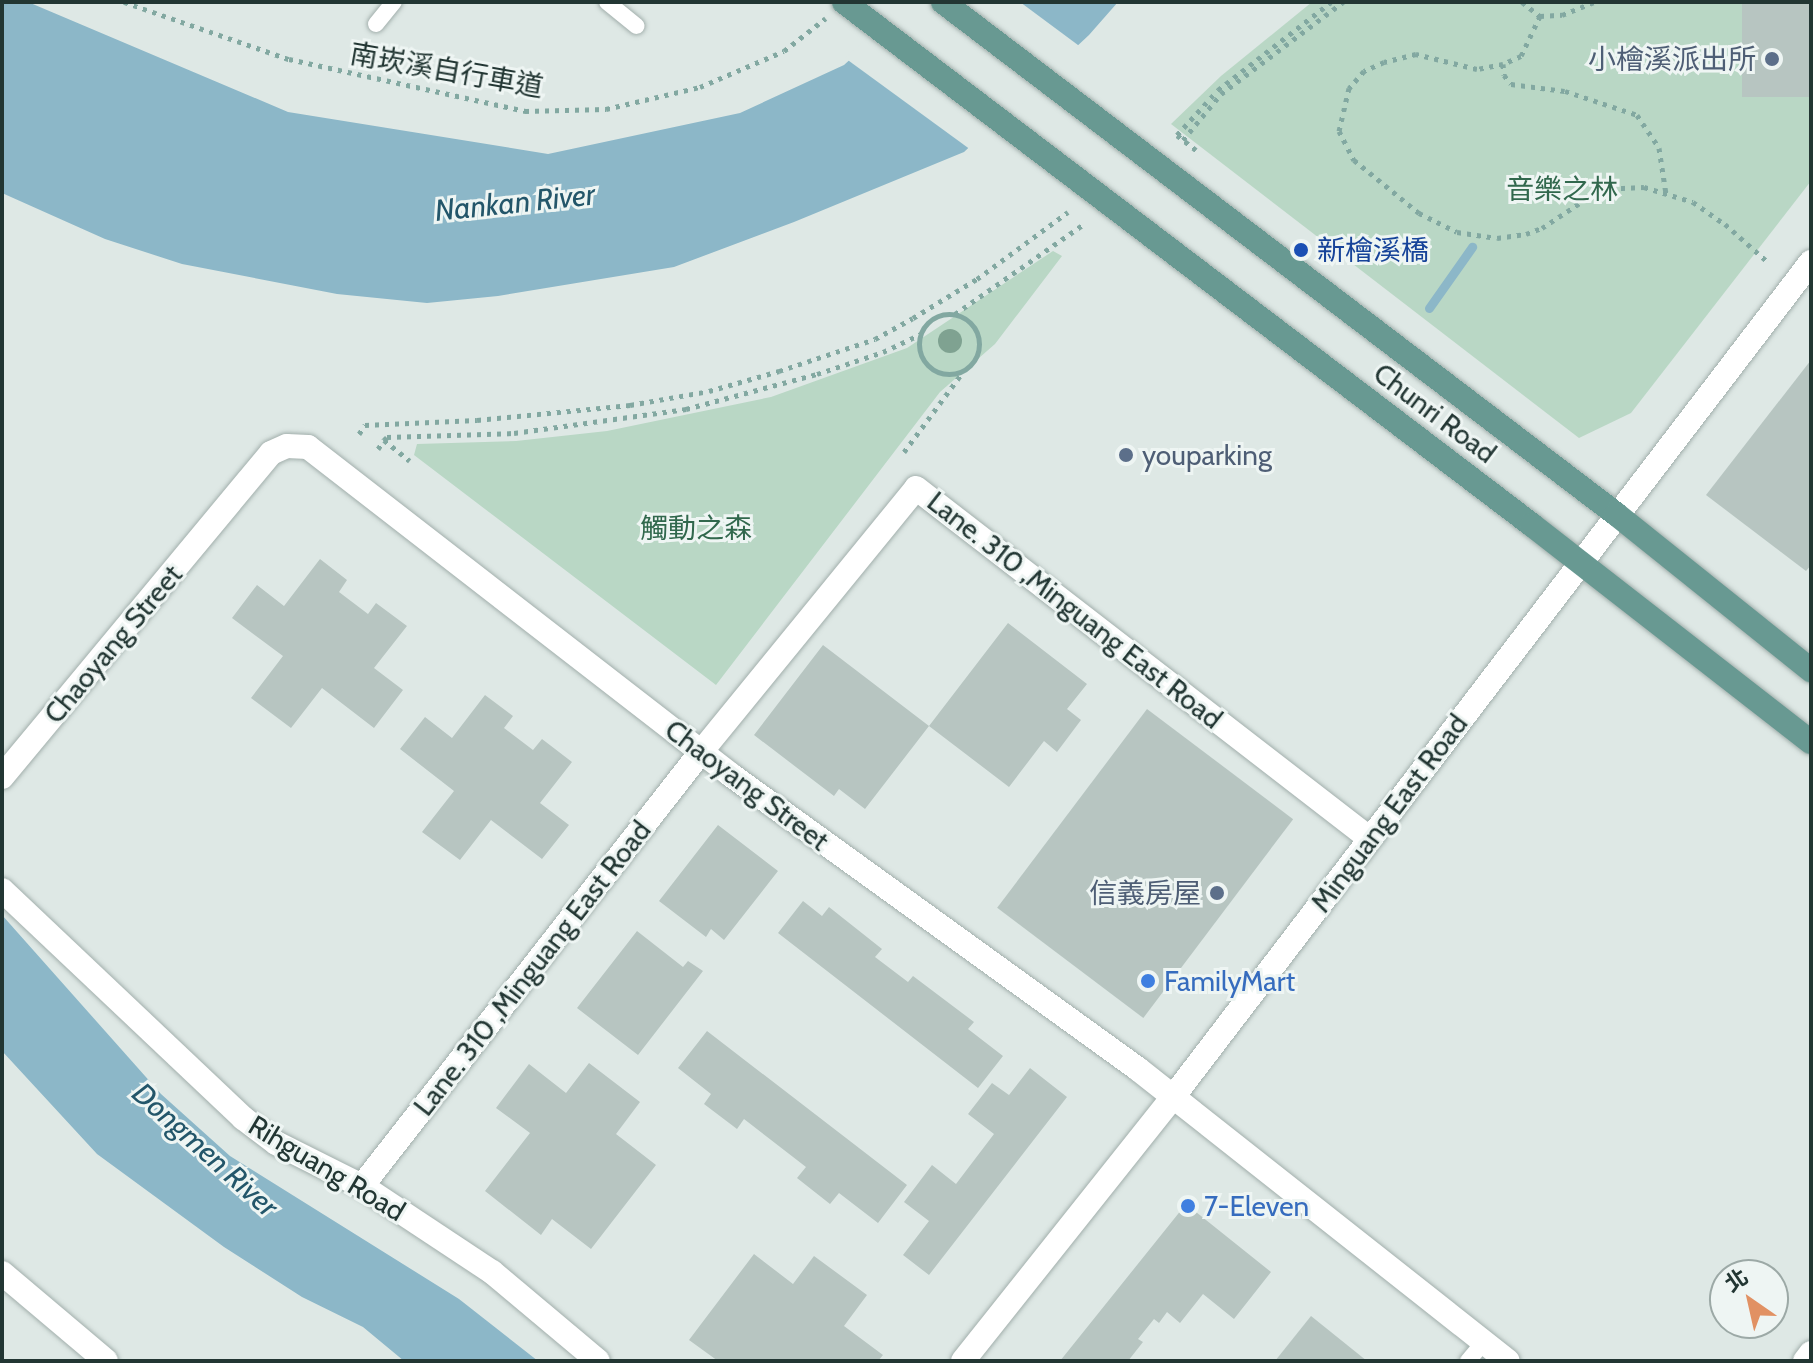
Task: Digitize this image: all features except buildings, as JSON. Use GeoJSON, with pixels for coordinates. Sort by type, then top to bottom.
{"type":"FeatureCollection","features":[{"type":"Feature","properties":{"kind":"main road","name":"Chunri Road"},"geometry":{"type":"LineString","coordinates":[[943,2],[1616,514],[1811,670]]}},
{"type":"Feature","properties":{"kind":"main road","name":"Chunri Road"},"geometry":{"type":"LineString","coordinates":[[837,8],[866,18],[1581,562],[1811,742]]}},
{"type":"Feature","properties":{"kind":"street","name":"Minguang East Road"},"geometry":{"type":"LineString","coordinates":[[963,1361],[1173,1097],[1811,262]]}},
{"type":"Feature","properties":{"kind":"street","name":"Chaoyang Street"},"geometry":{"type":"LineString","coordinates":[[2,777],[271,453],[287,446],[308,447],[701,752],[1173,1097],[1476,1352],[1508,1361]]}},
{"type":"Feature","properties":{"kind":"street","name":"Lane. 310 ,Minguang East Road"},"geometry":{"type":"LineString","coordinates":[[362,1186],[701,752],[916,488],[1369,838]]}},
{"type":"Feature","properties":{"kind":"street","name":"Rihguang Road"},"geometry":{"type":"LineString","coordinates":[[2,890],[243,1118],[276,1143],[362,1186],[492,1272],[598,1361]]}},
{"type":"Feature","properties":{"kind":"street"},"geometry":{"type":"LineString","coordinates":[[2,1273],[106,1361]]}},
{"type":"Feature","properties":{"kind":"street"},"geometry":{"type":"LineString","coordinates":[[1805,1361],[1811,1353]]}},
{"type":"Feature","properties":{"kind":"lane"},"geometry":{"type":"LineString","coordinates":[[376,24],[394,2]]}},
{"type":"Feature","properties":{"kind":"lane"},"geometry":{"type":"LineString","coordinates":[[607,2],[637,26]]}},
{"type":"Feature","properties":{"kind":"path","name":"南崁溪自行車道"},"geometry":{"type":"LineString","coordinates":[[124,2],[289,59],[525,111],[606,109],[700,87],[784,51],[837,8]]}},
{"type":"Feature","properties":{"kind":"path"},"geometry":{"type":"LineString","coordinates":[[1180,137],[1218,90],[1331,2]]}},
{"type":"Feature","properties":{"kind":"path"},"geometry":{"type":"LineString","coordinates":[[1180,137],[1221,94],[1343,2]]}},
{"type":"Feature","properties":{"kind":"path"},"geometry":{"type":"LineString","coordinates":[[1522,2],[1540,16],[1562,15],[1594,2]]}},
{"type":"Feature","properties":{"kind":"path"},"geometry":{"type":"LineString","coordinates":[[1540,16],[1521,56],[1503,64],[1477,69],[1416,54],[1364,71],[1349,88],[1339,131],[1354,160],[1373,179],[1419,213],[1457,232],[1497,238],[1526,234],[1542,228],[1601,189],[1644,187],[1703,209],[1769,263]]}},
{"type":"Feature","properties":{"kind":"path"},"geometry":{"type":"LineString","coordinates":[[1503,64],[1504,75],[1511,84],[1565,91],[1637,115],[1659,148],[1666,194]]}},
{"type":"Feature","properties":{"kind":"path"},"geometry":{"type":"LineString","coordinates":[[1180,137],[1196,150]]}},
{"type":"Feature","properties":{"kind":"path"},"geometry":{"type":"LineString","coordinates":[[359,434],[365,425],[477,420],[630,405],[709,391],[779,371],[875,339],[977,279],[1068,212]]}},
{"type":"Feature","properties":{"kind":"path"},"geometry":{"type":"LineString","coordinates":[[378,449],[387,437],[514,433],[686,409],[817,374],[883,352],[921,334],[931,320],[954,315],[1084,224]]}},
{"type":"Feature","properties":{"kind":"path"},"geometry":{"type":"LineString","coordinates":[[904,452],[976,357],[979,337],[970,322],[954,315]]}},
{"type":"Feature","properties":{"kind":"path"},"geometry":{"type":"LineString","coordinates":[[921,334],[920,352],[932,368],[948,374],[965,369]]}},
{"type":"Feature","properties":{"kind":"path"},"geometry":{"type":"LineString","coordinates":[[384,440],[410,461]]}},
{"type":"Feature","properties":{"kind":"green space","name":"音樂之林"},"geometry":{"type":"Polygon","coordinates":[[[1312,2],[1811,2],[1811,181],[1631,413],[1579,438],[1171,124],[1221,76],[1312,2]]]}},
{"type":"Feature","properties":{"kind":"green space","name":"觸動之森"},"geometry":{"type":"Polygon","coordinates":[[[1053,251],[1062,256],[995,344],[940,392],[716,685],[414,455],[417,444],[516,441],[607,431],[771,397],[907,348],[1053,251]]]}},
{"type":"Feature","properties":{"kind":"water","name":"Nankan River"},"geometry":{"type":"Polygon","coordinates":[[[2,2],[28,2],[288,112],[548,154],[740,113],[844,65],[913,2],[1118,2],[1089,35],[964,152],[794,222],[674,267],[498,296],[427,303],[337,294],[182,264],[105,239],[2,193],[2,2]]]}},
{"type":"Feature","properties":{"kind":"water","name":"Dongmen River"},"geometry":{"type":"Polygon","coordinates":[[[2,915],[161,1094],[230,1156],[459,1299],[538,1361],[404,1361],[363,1327],[302,1297],[224,1247],[97,1154],[2,1051],[2,915]]]}},
{"type":"Feature","properties":{"kind":"pier"},"geometry":{"type":"Polygon","coordinates":[[[907,2],[1020,2],[1082,48],[971,150],[845,58],[907,2]]]}},
{"type":"Feature","properties":{"kind":"waterway"},"geometry":{"type":"LineString","coordinates":[[1429,308],[1472,247]]}},
{"type":"Feature","properties":{"kind":"place","name":"小檜溪派出所"},"geometry":{"type":"Point","coordinates":[1772,59]}},
{"type":"Feature","properties":{"kind":"place","name":"新檜溪橋"},"geometry":{"type":"Point","coordinates":[1301,250]}},
{"type":"Feature","properties":{"kind":"place","name":"youparking"},"geometry":{"type":"Point","coordinates":[1126,455]}},
{"type":"Feature","properties":{"kind":"place","name":"信義房屋"},"geometry":{"type":"Point","coordinates":[1217,893]}},
{"type":"Feature","properties":{"kind":"place","name":"FamilyMart"},"geometry":{"type":"Point","coordinates":[1148,981]}},
{"type":"Feature","properties":{"kind":"place","name":"7-Eleven"},"geometry":{"type":"Point","coordinates":[1188,1206]}}]}
